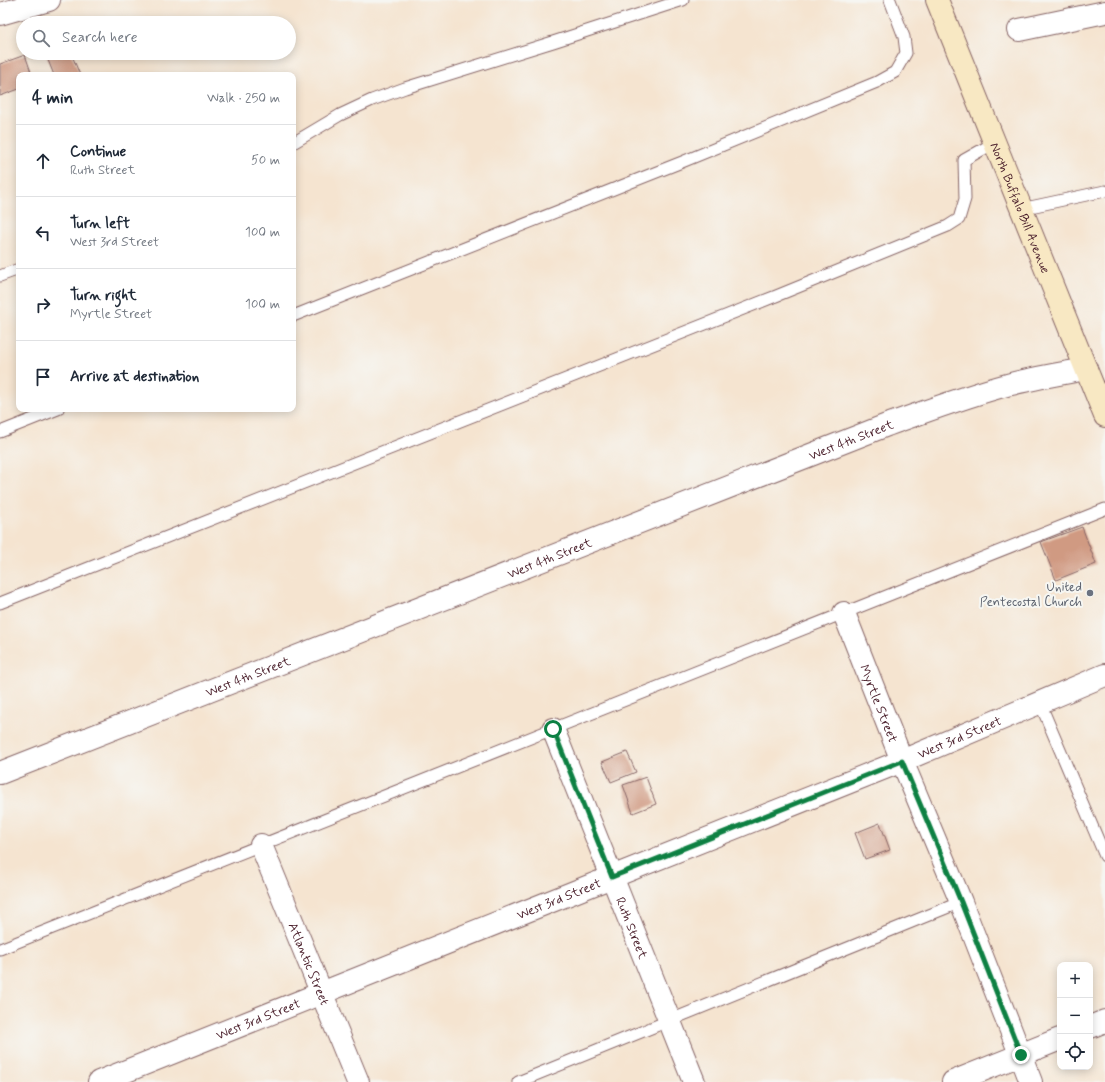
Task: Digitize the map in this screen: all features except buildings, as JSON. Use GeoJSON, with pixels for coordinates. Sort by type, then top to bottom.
{"type":"FeatureCollection","features":[{"type":"Feature","properties":{"kind":"main road","name":"North Buffalo Bill Avenue"},"geometry":{"type":"LineString","coordinates":[[937,0],[1021,209],[1095,367],[1105,416]]}},
{"type":"Feature","properties":{"kind":"street"},"geometry":{"type":"LineString","coordinates":[[0,14],[49,0]]}},
{"type":"Feature","properties":{"kind":"street"},"geometry":{"type":"LineString","coordinates":[[1020,30],[1105,12]]}},
{"type":"Feature","properties":{"kind":"street","name":"West 4th Street"},"geometry":{"type":"LineString","coordinates":[[0,773],[887,425],[966,397],[1006,385],[1033,378],[1095,367]]}},
{"type":"Feature","properties":{"kind":"street","name":"Myrtle Street"},"geometry":{"type":"LineString","coordinates":[[844,613],[902,761],[961,902],[1031,1082]]}},
{"type":"Feature","properties":{"kind":"street","name":"West 3rd Street"},"geometry":{"type":"LineString","coordinates":[[99,1082],[902,761],[1105,675]]}},
{"type":"Feature","properties":{"kind":"street","name":"Ruth Street"},"geometry":{"type":"LineString","coordinates":[[553,729],[694,1082]]}},
{"type":"Feature","properties":{"kind":"street","name":"Atlantic Street"},"geometry":{"type":"LineString","coordinates":[[261,845],[358,1082]]}},
{"type":"Feature","properties":{"kind":"street"},"geometry":{"type":"LineString","coordinates":[[1093,1026],[1105,1021]]}},
{"type":"Feature","properties":{"kind":"street"},"geometry":{"type":"LineString","coordinates":[[953,1082],[1057,1040]]}},
{"type":"Feature","properties":{"kind":"lane"},"geometry":{"type":"LineString","coordinates":[[296,141],[340,115],[372,100],[683,0]]}},
{"type":"Feature","properties":{"kind":"lane"},"geometry":{"type":"LineString","coordinates":[[296,315],[668,168],[877,82],[895,72],[906,53],[904,37],[890,0]]}},
{"type":"Feature","properties":{"kind":"lane"},"geometry":{"type":"LineString","coordinates":[[0,603],[776,296],[948,226],[959,219],[965,199],[964,160],[994,143]]}},
{"type":"Feature","properties":{"kind":"lane"},"geometry":{"type":"LineString","coordinates":[[1021,209],[1105,191]]}},
{"type":"Feature","properties":{"kind":"lane"},"geometry":{"type":"LineString","coordinates":[[0,276],[16,270]]}},
{"type":"Feature","properties":{"kind":"lane"},"geometry":{"type":"LineString","coordinates":[[0,432],[50,412]]}},
{"type":"Feature","properties":{"kind":"lane"},"geometry":{"type":"LineString","coordinates":[[0,949],[1105,509]]}},
{"type":"Feature","properties":{"kind":"lane"},"geometry":{"type":"LineString","coordinates":[[1040,703],[1105,856]]}},
{"type":"Feature","properties":{"kind":"lane"},"geometry":{"type":"LineString","coordinates":[[518,1082],[961,902]]}},
{"type":"Feature","properties":{"kind":"place","name":"United Pentecostal Church"},"geometry":{"type":"Point","coordinates":[1090,593]}},
{"type":"Feature","properties":{"kind":"route"},"geometry":{"type":"LineString","coordinates":[[553,729],[612,877],[902,761],[961,902],[1021,1055]]}}]}
